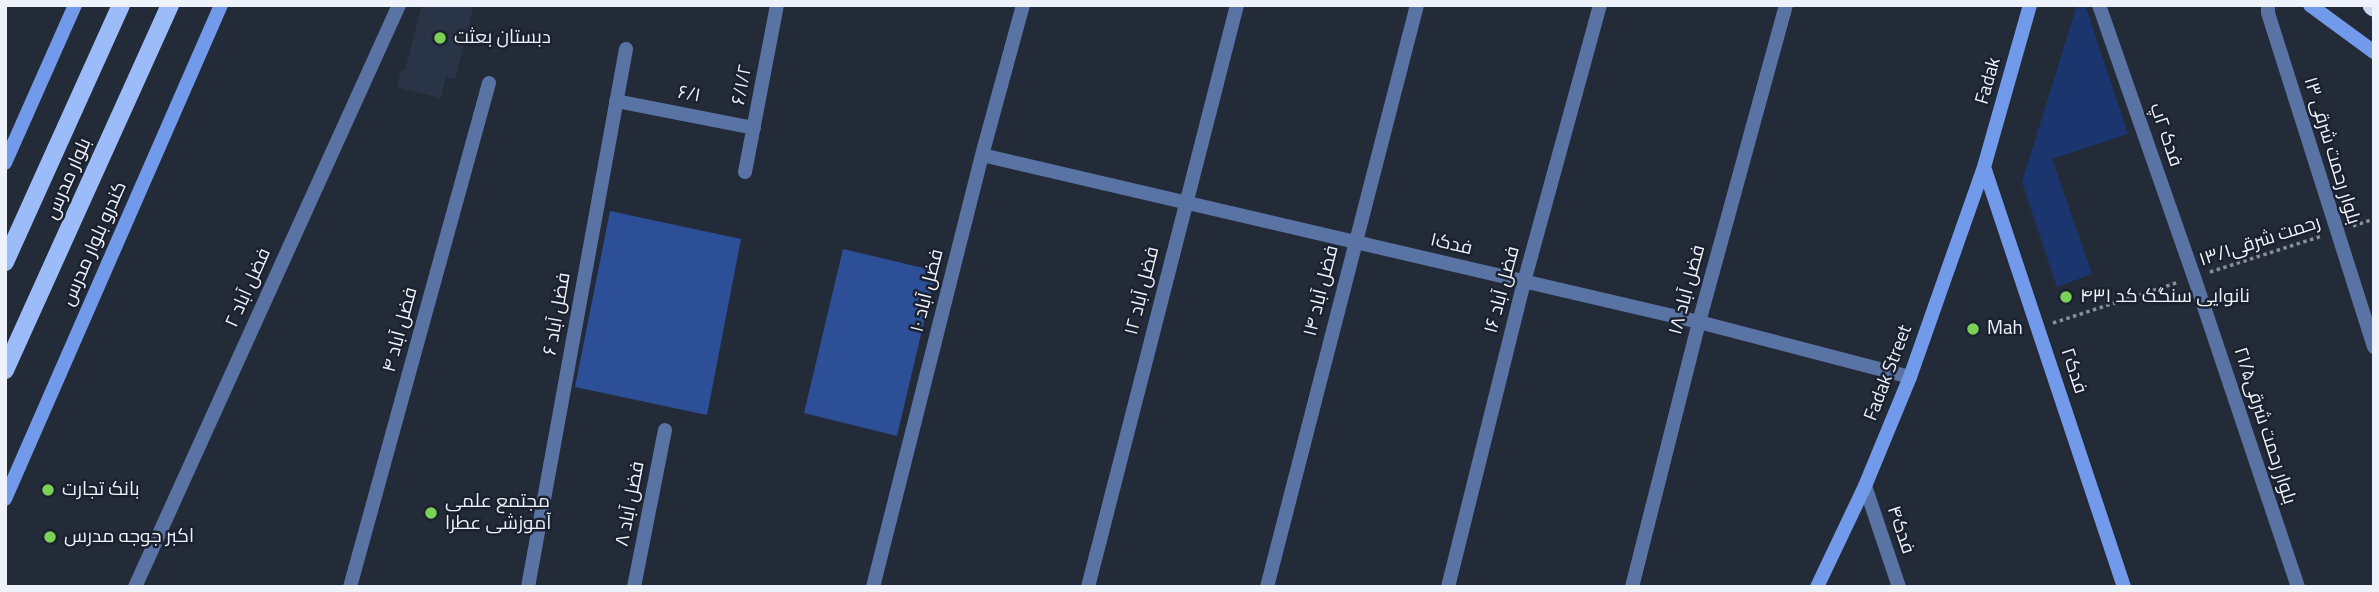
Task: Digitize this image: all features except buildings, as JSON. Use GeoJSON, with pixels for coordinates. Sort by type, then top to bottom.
{"type":"FeatureCollection","features":[{"type":"Feature","properties":{"kind":"main road","name":"بلوار مدرس"},"geometry":{"type":"LineString","coordinates":[[5,262],[121,5]]}},
{"type":"Feature","properties":{"kind":"main road","name":"بلوار مدرس"},"geometry":{"type":"LineString","coordinates":[[5,370],[170,5]]}},
{"type":"Feature","properties":{"kind":"street"},"geometry":{"type":"LineString","coordinates":[[5,163],[75,5]]}},
{"type":"Feature","properties":{"kind":"street","name":"کندرو بلوار مدرس"},"geometry":{"type":"LineString","coordinates":[[5,499],[221,5]]}},
{"type":"Feature","properties":{"kind":"street","name":"فضل آباد ۲"},"geometry":{"type":"LineString","coordinates":[[135,587],[399,5]]}},
{"type":"Feature","properties":{"kind":"street","name":"۶/۱/۲"},"geometry":{"type":"LineString","coordinates":[[745,172],[778,5]]}},
{"type":"Feature","properties":{"kind":"street","name":"فضل آباد ۱۰"},"geometry":{"type":"LineString","coordinates":[[873,587],[982,155],[1023,5]]}},
{"type":"Feature","properties":{"kind":"street","name":"فضل آباد ۱۲"},"geometry":{"type":"LineString","coordinates":[[1088,587],[1237,5]]}},
{"type":"Feature","properties":{"kind":"street","name":"فضل آباد ۱۴"},"geometry":{"type":"LineString","coordinates":[[1267,587],[1354,243],[1418,5]]}},
{"type":"Feature","properties":{"kind":"street","name":"فضل آباد ۱۶"},"geometry":{"type":"LineString","coordinates":[[1448,587],[1524,282],[1600,5]]}},
{"type":"Feature","properties":{"kind":"street","name":"فضل آباد ۱۸"},"geometry":{"type":"LineString","coordinates":[[1632,587],[1699,322],[1786,5]]}},
{"type":"Feature","properties":{"kind":"street","name":"Fadak"},"geometry":{"type":"LineString","coordinates":[[1984,167],[2030,5]]}},
{"type":"Feature","properties":{"kind":"street","name":"فدک ۲پ"},"geometry":{"type":"LineString","coordinates":[[2099,5],[2194,278]]}},
{"type":"Feature","properties":{"kind":"street","name":"بلوار رحمت شرقی ۱۳"},"geometry":{"type":"LineString","coordinates":[[2268,5],[2268,13],[2374,347]]}},
{"type":"Feature","properties":{"kind":"street"},"geometry":{"type":"LineString","coordinates":[[2310,5],[2374,52]]}},
{"type":"Feature","properties":{"kind":"street","name":"فضل آباد ۶"},"geometry":{"type":"LineString","coordinates":[[528,587],[626,49]]}},
{"type":"Feature","properties":{"kind":"street","name":"فضل آباد ۴"},"geometry":{"type":"LineString","coordinates":[[350,587],[489,83]]}},
{"type":"Feature","properties":{"kind":"street","name":"۶/۱"},"geometry":{"type":"LineString","coordinates":[[616,101],[754,128]]}},
{"type":"Feature","properties":{"kind":"street","name":"فدک۱"},"geometry":{"type":"LineString","coordinates":[[982,155],[1699,322],[1910,377]]}},
{"type":"Feature","properties":{"kind":"street","name":"فدک۲"},"geometry":{"type":"LineString","coordinates":[[1984,167],[2124,587]]}},
{"type":"Feature","properties":{"kind":"street","name":"Fadak Street"},"geometry":{"type":"LineString","coordinates":[[1817,587],[1865,486],[1910,377],[1984,167]]}},
{"type":"Feature","properties":{"kind":"street","name":"بلوار رحمت شرقی۲۱/۵"},"geometry":{"type":"LineString","coordinates":[[2194,278],[2298,587]]}},
{"type":"Feature","properties":{"kind":"street","name":"فضل آباد ۸"},"geometry":{"type":"LineString","coordinates":[[634,587],[665,430]]}},
{"type":"Feature","properties":{"kind":"street","name":"فدک۴"},"geometry":{"type":"LineString","coordinates":[[1865,486],[1899,587]]}},
{"type":"Feature","properties":{"kind":"path","name":"رحمت شرقی۱۳/۱"},"geometry":{"type":"LineString","coordinates":[[2038,328],[2374,219]]}},
{"type":"Feature","properties":{"kind":"shaded area","name":"دبستان بعثت"},"geometry":{"type":"Polygon","coordinates":[[[422,5],[474,5],[455,79],[446,77],[441,98],[397,87],[401,70],[405,70],[422,5]]]}},
{"type":"Feature","properties":{"kind":"shaded area"},"geometry":{"type":"Polygon","coordinates":[[[2077,5],[2085,5],[2128,134],[2052,159],[2092,274],[2057,287],[2022,182],[2077,5]]]}},
{"type":"Feature","properties":{"kind":"shaded area"},"geometry":{"type":"Polygon","coordinates":[[[610,211],[741,239],[707,415],[575,387],[610,211]]]}},
{"type":"Feature","properties":{"kind":"shaded area"},"geometry":{"type":"Polygon","coordinates":[[[843,249],[936,271],[897,436],[804,413],[843,249]]]}},
{"type":"Feature","properties":{"kind":"place","name":"دبستان بعثت"},"geometry":{"type":"Point","coordinates":[440,38]}},
{"type":"Feature","properties":{"kind":"place","name":"نانوایی سنگک کد ۴۳۱"},"geometry":{"type":"Point","coordinates":[2066,297]}},
{"type":"Feature","properties":{"kind":"place","name":"Mah"},"geometry":{"type":"Point","coordinates":[1973,329]}},
{"type":"Feature","properties":{"kind":"place","name":"بانک تجارت"},"geometry":{"type":"Point","coordinates":[48,490]}},
{"type":"Feature","properties":{"kind":"place","name":"مجتمع علمی آموزشی عطرا"},"geometry":{"type":"Point","coordinates":[431,513]}},
{"type":"Feature","properties":{"kind":"place","name":"اکبر جوجه مدرس"},"geometry":{"type":"Point","coordinates":[50,537]}}]}
